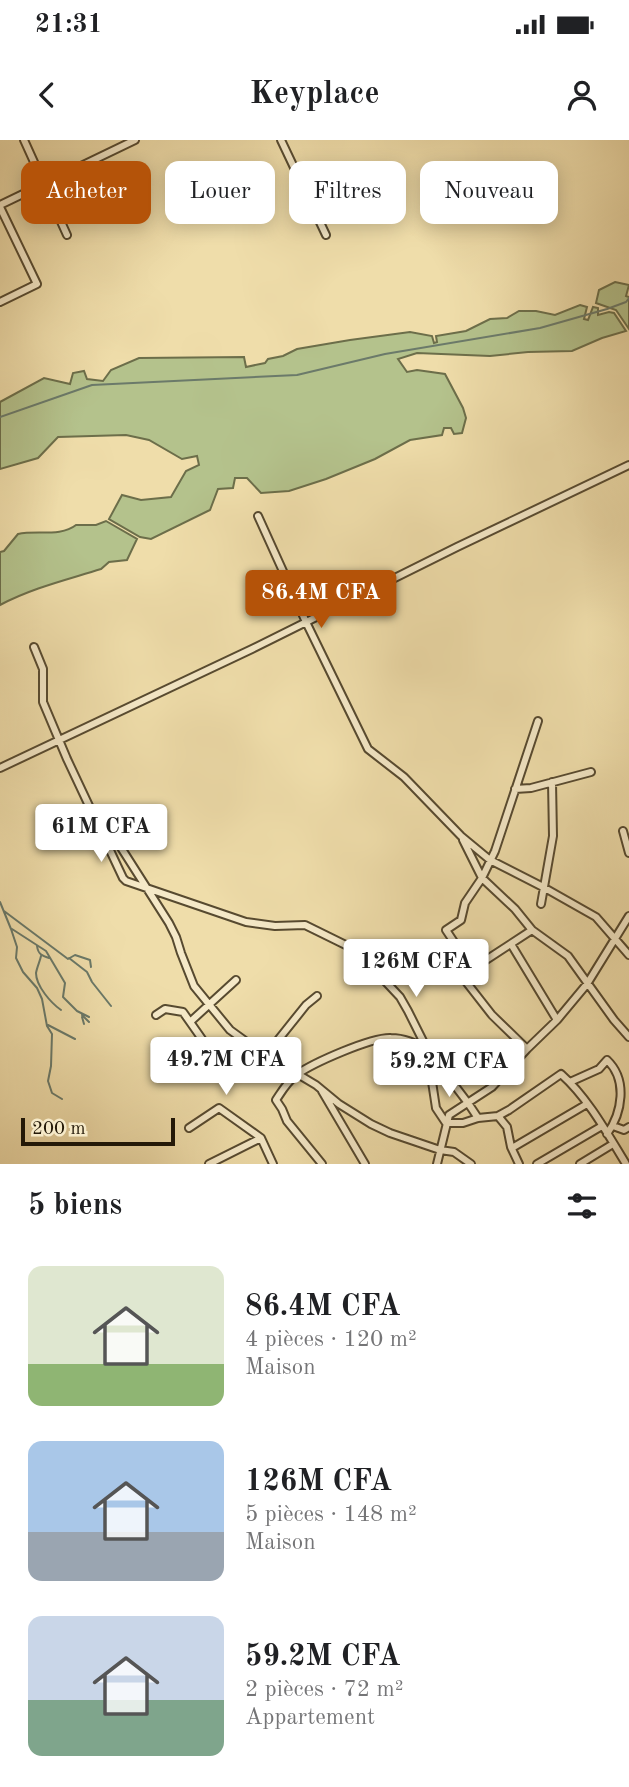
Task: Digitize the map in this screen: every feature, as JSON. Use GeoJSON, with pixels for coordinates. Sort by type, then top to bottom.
{"type":"FeatureCollection","features":[{"type":"Feature","properties":{"kind":"street"},"geometry":{"type":"LineString","coordinates":[[24,140],[34,161]]}},
{"type":"Feature","properties":{"kind":"street"},"geometry":{"type":"LineString","coordinates":[[92,161],[135,140]]}},
{"type":"Feature","properties":{"kind":"street"},"geometry":{"type":"LineString","coordinates":[[281,140],[326,235]]}},
{"type":"Feature","properties":{"kind":"street"},"geometry":{"type":"LineString","coordinates":[[0,302],[37,284],[0,206],[21,196]]}},
{"type":"Feature","properties":{"kind":"street"},"geometry":{"type":"LineString","coordinates":[[62,224],[67,235]]}},
{"type":"Feature","properties":{"kind":"street"},"geometry":{"type":"LineString","coordinates":[[0,768],[629,466]]}},
{"type":"Feature","properties":{"kind":"street"},"geometry":{"type":"LineString","coordinates":[[258,516],[368,749],[404,777],[461,836],[490,860],[596,917],[629,955]]}},
{"type":"Feature","properties":{"kind":"street"},"geometry":{"type":"LineString","coordinates":[[34,647],[43,669],[43,702],[123,878],[246,922],[275,926],[305,925],[360,950],[372,960],[400,998],[427,1049],[478,1118]]}},
{"type":"Feature","properties":{"kind":"street"},"geometry":{"type":"LineString","coordinates":[[527,1049],[481,1003],[463,975],[460,951],[446,930],[460,920],[466,903],[495,851],[538,721]]}},
{"type":"Feature","properties":{"kind":"street"},"geometry":{"type":"LineString","coordinates":[[516,789],[531,788],[591,772]]}},
{"type":"Feature","properties":{"kind":"street"},"geometry":{"type":"LineString","coordinates":[[541,904],[553,836],[552,782]]}},
{"type":"Feature","properties":{"kind":"street"},"geometry":{"type":"LineString","coordinates":[[98,822],[120,846],[176,937],[194,986],[230,1030],[319,1087],[370,1124],[440,1150],[454,1152],[471,1164]]}},
{"type":"Feature","properties":{"kind":"street"},"geometry":{"type":"LineString","coordinates":[[623,831],[629,853]]}},
{"type":"Feature","properties":{"kind":"street"},"geometry":{"type":"LineString","coordinates":[[461,836],[482,878],[533,930],[568,956],[629,1037]]}},
{"type":"Feature","properties":{"kind":"street"},"geometry":{"type":"LineString","coordinates":[[437,1164],[449,1115],[492,1087],[557,1020],[587,984],[629,916]]}},
{"type":"Feature","properties":{"kind":"street"},"geometry":{"type":"LineString","coordinates":[[463,975],[533,930]]}},
{"type":"Feature","properties":{"kind":"street"},"geometry":{"type":"LineString","coordinates":[[511,944],[557,1020]]}},
{"type":"Feature","properties":{"kind":"street"},"geometry":{"type":"LineString","coordinates":[[190,1022],[236,980]]}},
{"type":"Feature","properties":{"kind":"street"},"geometry":{"type":"LineString","coordinates":[[266,1055],[306,1005],[317,996]]}},
{"type":"Feature","properties":{"kind":"street"},"geometry":{"type":"LineString","coordinates":[[156,1015],[165,1009],[183,1012],[209,1049]]}},
{"type":"Feature","properties":{"kind":"street"},"geometry":{"type":"LineString","coordinates":[[322,1164],[287,1121],[276,1100],[286,1084],[298,1073],[341,1052],[385,1038],[408,1040],[427,1049]]}},
{"type":"Feature","properties":{"kind":"street"},"geometry":{"type":"LineString","coordinates":[[427,1049],[436,1108],[446,1123]]}},
{"type":"Feature","properties":{"kind":"street"},"geometry":{"type":"LineString","coordinates":[[570,1082],[599,1069],[607,1060],[611,1064],[621,1082],[621,1093],[613,1126],[607,1134]]}},
{"type":"Feature","properties":{"kind":"street"},"geometry":{"type":"LineString","coordinates":[[446,1123],[463,1123],[498,1116],[561,1074],[587,1104],[626,1164]]}},
{"type":"Feature","properties":{"kind":"street"},"geometry":{"type":"LineString","coordinates":[[319,1087],[365,1164]]}},
{"type":"Feature","properties":{"kind":"street"},"geometry":{"type":"LineString","coordinates":[[512,1148],[587,1104]]}},
{"type":"Feature","properties":{"kind":"street"},"geometry":{"type":"LineString","coordinates":[[189,1128],[219,1108],[261,1138],[273,1164]]}},
{"type":"Feature","properties":{"kind":"street"},"geometry":{"type":"LineString","coordinates":[[498,1116],[507,1127],[519,1164]]}},
{"type":"Feature","properties":{"kind":"street"},"geometry":{"type":"LineString","coordinates":[[537,1164],[602,1126]]}},
{"type":"Feature","properties":{"kind":"street"},"geometry":{"type":"LineString","coordinates":[[613,1126],[624,1130],[629,1127]]}},
{"type":"Feature","properties":{"kind":"street"},"geometry":{"type":"LineString","coordinates":[[209,1164],[261,1138]]}},
{"type":"Feature","properties":{"kind":"street"},"geometry":{"type":"LineString","coordinates":[[580,1164],[613,1144]]}},
{"type":"Feature","properties":{"kind":"green space"},"geometry":{"type":"Polygon","coordinates":[[[615,282],[629,285],[626,296],[629,297],[629,329],[616,310],[596,303],[599,290],[615,282]]]}},
{"type":"Feature","properties":{"kind":"green space"},"geometry":{"type":"Polygon","coordinates":[[[580,305],[587,307],[584,319],[588,320],[593,307],[598,308],[598,315],[614,313],[626,331],[572,351],[490,356],[417,353],[398,359],[407,372],[417,370],[445,374],[466,418],[462,433],[454,434],[451,428],[444,428],[442,435],[410,440],[375,459],[289,491],[261,493],[247,478],[235,478],[233,488],[218,489],[210,510],[151,539],[140,537],[109,519],[122,495],[141,500],[171,497],[186,471],[199,465],[197,456],[182,459],[149,440],[126,435],[58,437],[38,458],[0,469],[0,402],[44,378],[70,384],[73,373],[84,371],[87,379],[103,381],[111,370],[139,358],[244,357],[246,367],[265,363],[268,359],[297,349],[410,332],[432,336],[434,343],[437,342],[436,336],[466,331],[490,319],[507,318],[519,311],[555,315],[580,305]]]}},
{"type":"Feature","properties":{"kind":"green space"},"geometry":{"type":"Polygon","coordinates":[[[106,521],[137,539],[127,560],[109,562],[101,569],[37,589],[0,605],[0,552],[4,551],[18,534],[63,531],[76,525],[96,525],[106,521]]]}},
{"type":"Feature","properties":{"kind":"waterway"},"geometry":{"type":"LineString","coordinates":[[0,417],[92,385],[297,375],[385,354],[540,328],[607,309],[626,302],[629,298]]}},
{"type":"Feature","properties":{"kind":"waterway"},"geometry":{"type":"LineString","coordinates":[[0,902],[17,947],[16,958],[42,999],[47,1026],[52,1034],[48,1081],[52,1093],[62,1099]]}},
{"type":"Feature","properties":{"kind":"waterway"},"geometry":{"type":"LineString","coordinates":[[4,911],[68,959],[75,955],[90,960],[91,967]]}},
{"type":"Feature","properties":{"kind":"waterway"},"geometry":{"type":"LineString","coordinates":[[12,929],[46,951],[65,983],[63,997],[77,1011],[89,1017]]}},
{"type":"Feature","properties":{"kind":"waterway"},"geometry":{"type":"LineString","coordinates":[[37,946],[38,951],[49,958]]}},
{"type":"Feature","properties":{"kind":"waterway"},"geometry":{"type":"LineString","coordinates":[[41,956],[36,973],[38,983],[61,1010]]}},
{"type":"Feature","properties":{"kind":"waterway"},"geometry":{"type":"LineString","coordinates":[[69,958],[87,972],[111,1006]]}},
{"type":"Feature","properties":{"kind":"waterway"},"geometry":{"type":"LineString","coordinates":[[82,1015],[89,1022]]}},
{"type":"Feature","properties":{"kind":"waterway"},"geometry":{"type":"LineString","coordinates":[[82,1017],[84,1024]]}},
{"type":"Feature","properties":{"kind":"waterway"},"geometry":{"type":"LineString","coordinates":[[48,1025],[75,1039]]}}]}
